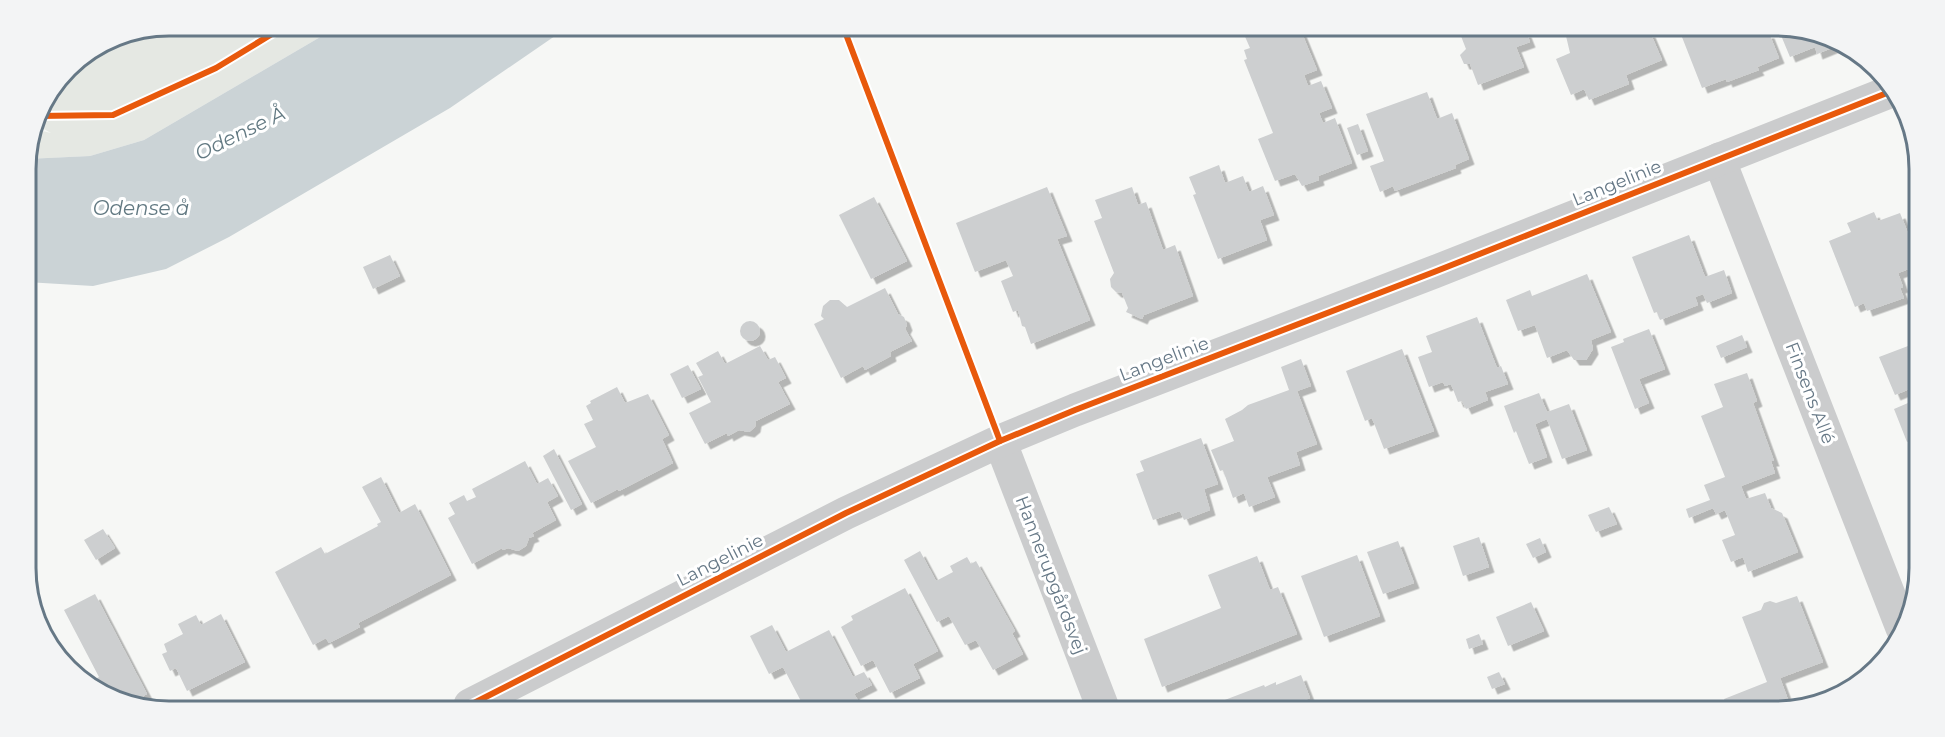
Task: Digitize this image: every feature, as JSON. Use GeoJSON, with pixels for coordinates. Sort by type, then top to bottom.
{"type":"FeatureCollection","features":[{"type":"Feature","properties":{"kind":"street","name":"Langelinie"},"geometry":{"type":"LineString","coordinates":[[478,701],[846,513],[1000,441],[1885,94]]}},
{"type":"Feature","properties":{"kind":"street","name":"Finsens Allé"},"geometry":{"type":"LineString","coordinates":[[1719,159],[1898,619]]}},
{"type":"Feature","properties":{"kind":"street","name":"Hannerupgårdsvej"},"geometry":{"type":"LineString","coordinates":[[1000,441],[1100,701]]}},
{"type":"Feature","properties":{"kind":"shaded area"},"geometry":{"type":"Polygon","coordinates":[[[160,36],[322,36],[144,140],[90,156],[36,159],[42,131],[51,133],[43,128],[46,118],[58,95],[69,81],[95,58],[126,43],[160,36]]]}},
{"type":"Feature","properties":{"kind":"water","name":"Odense å"},"geometry":{"type":"Polygon","coordinates":[[[322,36],[555,36],[450,108],[229,237],[166,269],[93,286],[36,283],[36,159],[90,156],[144,140],[322,36]]]}},
{"type":"Feature","properties":{"kind":"building"},"geometry":{"type":"Polygon","coordinates":[[[1245,36],[1303,36],[1317,70],[1304,75],[1308,86],[1321,81],[1332,108],[1319,113],[1323,123],[1335,118],[1352,163],[1318,176],[1319,180],[1302,186],[1295,174],[1275,181],[1258,139],[1273,133],[1244,60],[1247,59],[1244,50],[1250,48],[1245,36]]]}},
{"type":"Feature","properties":{"kind":"building"},"geometry":{"type":"Polygon","coordinates":[[[1461,36],[1528,36],[1530,42],[1516,47],[1524,67],[1478,85],[1470,64],[1464,64],[1460,55],[1466,49],[1461,36]]]}},
{"type":"Feature","properties":{"kind":"building"},"geometry":{"type":"Polygon","coordinates":[[[1566,36],[1652,36],[1662,60],[1626,75],[1629,84],[1589,100],[1584,89],[1571,95],[1556,59],[1570,53],[1566,36]]]}},
{"type":"Feature","properties":{"kind":"building"},"geometry":{"type":"Polygon","coordinates":[[[1682,36],[1770,36],[1779,58],[1757,67],[1759,70],[1727,82],[1726,79],[1702,88],[1682,36]]]}},
{"type":"Feature","properties":{"kind":"building"},"geometry":{"type":"Polygon","coordinates":[[[1781,36],[1819,43],[1831,48],[1817,54],[1815,47],[1790,57],[1781,36]]]}},
{"type":"Feature","properties":{"kind":"building"},"geometry":{"type":"Polygon","coordinates":[[[1427,92],[1437,119],[1452,113],[1469,159],[1455,165],[1456,168],[1395,191],[1393,186],[1380,192],[1370,166],[1384,161],[1366,114],[1427,92]]]}},
{"type":"Feature","properties":{"kind":"building"},"geometry":{"type":"Polygon","coordinates":[[[1358,124],[1368,151],[1357,155],[1347,128],[1358,124]]]}},
{"type":"Feature","properties":{"kind":"building"},"geometry":{"type":"Polygon","coordinates":[[[1219,165],[1225,183],[1243,176],[1249,192],[1263,186],[1274,215],[1260,220],[1267,240],[1218,259],[1193,195],[1196,194],[1189,177],[1219,165]]]}},
{"type":"Feature","properties":{"kind":"building"},"geometry":{"type":"Polygon","coordinates":[[[1047,187],[1067,236],[1057,239],[1090,320],[1031,344],[1025,327],[1022,326],[1018,310],[1013,312],[1001,281],[1013,276],[1006,260],[975,272],[956,223],[1047,187]]]}},
{"type":"Feature","properties":{"kind":"building"},"geometry":{"type":"Polygon","coordinates":[[[1132,187],[1138,205],[1146,202],[1163,250],[1175,245],[1193,296],[1144,315],[1142,319],[1126,312],[1128,308],[1122,293],[1116,292],[1111,287],[1110,279],[1114,273],[1094,221],[1102,218],[1095,200],[1132,187]]]}},
{"type":"Feature","properties":{"kind":"building"},"geometry":{"type":"Polygon","coordinates":[[[874,197],[907,261],[871,279],[839,215],[874,197]]]}},
{"type":"Feature","properties":{"kind":"building"},"geometry":{"type":"Polygon","coordinates":[[[1874,212],[1878,221],[1900,213],[1909,236],[1909,269],[1898,273],[1904,298],[1867,311],[1864,303],[1855,307],[1829,241],[1851,232],[1847,223],[1874,212]]]}},
{"type":"Feature","properties":{"kind":"building"},"geometry":{"type":"Polygon","coordinates":[[[1689,235],[1705,277],[1724,270],[1732,293],[1707,303],[1703,294],[1695,297],[1698,305],[1660,320],[1657,312],[1654,313],[1632,257],[1689,235]]]}},
{"type":"Feature","properties":{"kind":"building"},"geometry":{"type":"Polygon","coordinates":[[[390,255],[400,276],[373,289],[363,267],[390,255]]]}},
{"type":"Feature","properties":{"kind":"building"},"geometry":{"type":"Polygon","coordinates":[[[1587,274],[1611,332],[1591,340],[1593,349],[1586,360],[1574,360],[1567,350],[1547,358],[1535,325],[1518,331],[1506,300],[1530,290],[1532,296],[1587,274]]]}},
{"type":"Feature","properties":{"kind":"building"},"geometry":{"type":"Polygon","coordinates":[[[885,288],[898,314],[904,317],[907,325],[905,329],[912,341],[890,352],[891,356],[865,370],[863,366],[841,378],[814,324],[824,319],[821,316],[823,306],[830,300],[839,300],[847,307],[885,288]]]}},
{"type":"Feature","properties":{"kind":"building"},"geometry":{"type":"Polygon","coordinates":[[[1477,317],[1497,368],[1501,366],[1508,384],[1485,392],[1488,400],[1466,409],[1462,401],[1458,402],[1451,384],[1445,386],[1443,382],[1429,387],[1418,357],[1432,352],[1426,336],[1477,317]]]}},
{"type":"Feature","properties":{"kind":"building"},"geometry":{"type":"Polygon","coordinates":[[[746,321],[754,321],[760,327],[760,335],[754,341],[746,341],[740,335],[740,327],[746,321]]]}},
{"type":"Feature","properties":{"kind":"building"},"geometry":{"type":"Polygon","coordinates":[[[1649,329],[1665,369],[1639,379],[1649,403],[1635,409],[1611,347],[1624,342],[1623,339],[1649,329]]]}},
{"type":"Feature","properties":{"kind":"building"},"geometry":{"type":"Polygon","coordinates":[[[1742,335],[1747,347],[1721,358],[1716,346],[1742,335]]]}},
{"type":"Feature","properties":{"kind":"building"},"geometry":{"type":"Polygon","coordinates":[[[760,346],[768,360],[775,357],[786,378],[778,382],[790,404],[756,421],[755,427],[749,432],[739,430],[728,436],[727,433],[705,444],[689,413],[711,402],[698,377],[703,375],[696,363],[718,351],[725,364],[760,346]]]}},
{"type":"Feature","properties":{"kind":"building"},"geometry":{"type":"Polygon","coordinates":[[[1909,346],[1909,389],[1895,395],[1879,357],[1909,346]]]}},
{"type":"Feature","properties":{"kind":"building"},"geometry":{"type":"Polygon","coordinates":[[[1402,349],[1434,431],[1384,449],[1372,418],[1365,421],[1346,371],[1402,349]]]}},
{"type":"Feature","properties":{"kind":"building"},"geometry":{"type":"Polygon","coordinates":[[[1301,359],[1311,386],[1297,391],[1317,444],[1296,452],[1300,465],[1267,477],[1275,497],[1249,507],[1244,493],[1233,498],[1223,470],[1220,471],[1211,450],[1234,441],[1225,419],[1248,405],[1289,390],[1281,367],[1301,359]]]}},
{"type":"Feature","properties":{"kind":"building"},"geometry":{"type":"Polygon","coordinates":[[[688,365],[701,389],[682,398],[670,374],[688,365]]]}},
{"type":"Feature","properties":{"kind":"building"},"geometry":{"type":"Polygon","coordinates":[[[1747,373],[1757,401],[1753,403],[1774,461],[1771,461],[1775,473],[1741,486],[1746,499],[1765,493],[1771,508],[1782,513],[1798,552],[1748,572],[1743,557],[1731,562],[1722,540],[1735,535],[1725,510],[1716,514],[1713,508],[1689,518],[1686,509],[1710,500],[1704,485],[1725,477],[1701,416],[1723,407],[1714,384],[1747,373]]]}},
{"type":"Feature","properties":{"kind":"building"},"geometry":{"type":"Polygon","coordinates":[[[617,387],[625,403],[648,394],[669,435],[662,439],[673,463],[591,503],[568,461],[596,447],[584,424],[593,420],[586,406],[591,403],[590,401],[617,387]]]}},
{"type":"Feature","properties":{"kind":"building"},"geometry":{"type":"Polygon","coordinates":[[[1539,393],[1547,412],[1569,404],[1587,450],[1562,459],[1547,419],[1535,424],[1547,457],[1529,464],[1504,406],[1539,393]]]}},
{"type":"Feature","properties":{"kind":"building"},"geometry":{"type":"Polygon","coordinates":[[[1909,403],[1909,441],[1907,442],[1894,409],[1909,403]]]}},
{"type":"Feature","properties":{"kind":"building"},"geometry":{"type":"Polygon","coordinates":[[[1201,438],[1218,484],[1204,489],[1210,510],[1184,520],[1180,511],[1153,520],[1136,474],[1144,471],[1140,461],[1201,438]]]}},
{"type":"Feature","properties":{"kind":"building"},"geometry":{"type":"Polygon","coordinates":[[[554,449],[582,504],[571,510],[543,456],[554,449]]]}},
{"type":"Feature","properties":{"kind":"building"},"geometry":{"type":"Polygon","coordinates":[[[525,461],[537,484],[548,478],[558,496],[547,502],[556,520],[532,533],[534,536],[529,538],[526,546],[518,551],[502,548],[472,564],[448,518],[455,514],[449,503],[464,495],[467,501],[476,497],[472,489],[525,461]]]}},
{"type":"Feature","properties":{"kind":"building"},"geometry":{"type":"Polygon","coordinates":[[[381,477],[399,513],[415,504],[451,575],[358,623],[360,627],[329,643],[326,638],[313,645],[275,572],[321,547],[325,554],[378,526],[377,524],[381,522],[362,487],[381,477]]]}},
{"type":"Feature","properties":{"kind":"building"},"geometry":{"type":"Polygon","coordinates":[[[1609,507],[1617,524],[1596,532],[1588,515],[1609,507]]]}},
{"type":"Feature","properties":{"kind":"building"},"geometry":{"type":"Polygon","coordinates":[[[103,529],[115,548],[96,560],[84,540],[103,529]]]}},
{"type":"Feature","properties":{"kind":"building"},"geometry":{"type":"Polygon","coordinates":[[[1479,537],[1489,567],[1463,576],[1453,546],[1479,537]]]}},
{"type":"Feature","properties":{"kind":"building"},"geometry":{"type":"Polygon","coordinates":[[[1540,538],[1546,552],[1533,558],[1526,544],[1540,538]]]}},
{"type":"Feature","properties":{"kind":"building"},"geometry":{"type":"Polygon","coordinates":[[[1398,541],[1414,583],[1383,594],[1367,552],[1398,541]]]}},
{"type":"Feature","properties":{"kind":"building"},"geometry":{"type":"Polygon","coordinates":[[[920,551],[936,581],[953,572],[950,566],[967,557],[971,564],[976,561],[1015,631],[1012,633],[1023,654],[993,670],[976,640],[965,645],[949,616],[937,622],[904,560],[920,551]]]}},
{"type":"Feature","properties":{"kind":"building"},"geometry":{"type":"Polygon","coordinates":[[[1357,555],[1380,616],[1324,637],[1301,576],[1357,555]]]}},
{"type":"Feature","properties":{"kind":"building"},"geometry":{"type":"Polygon","coordinates":[[[1257,556],[1270,590],[1278,587],[1297,634],[1162,687],[1144,639],[1221,608],[1208,575],[1257,556]]]}},
{"type":"Feature","properties":{"kind":"building"},"geometry":{"type":"Polygon","coordinates":[[[905,588],[938,651],[913,664],[920,678],[890,693],[873,660],[861,666],[841,627],[853,620],[851,616],[905,588]]]}},
{"type":"Feature","properties":{"kind":"building"},"geometry":{"type":"Polygon","coordinates":[[[95,594],[147,694],[143,696],[144,698],[126,694],[95,679],[99,677],[64,610],[95,594]]]}},
{"type":"Feature","properties":{"kind":"building"},"geometry":{"type":"Polygon","coordinates":[[[1797,596],[1823,662],[1780,678],[1788,700],[1725,701],[1724,699],[1767,682],[1742,617],[1761,610],[1764,603],[1770,601],[1776,603],[1797,596]]]}},
{"type":"Feature","properties":{"kind":"building"},"geometry":{"type":"Polygon","coordinates":[[[1531,602],[1544,631],[1508,646],[1496,617],[1531,602]]]}},
{"type":"Feature","properties":{"kind":"building"},"geometry":{"type":"Polygon","coordinates":[[[221,614],[245,662],[187,691],[176,668],[170,671],[162,654],[167,652],[164,644],[183,634],[178,624],[196,615],[201,625],[221,614]]]}},
{"type":"Feature","properties":{"kind":"building"},"geometry":{"type":"Polygon","coordinates":[[[772,625],[786,652],[829,630],[853,677],[864,672],[872,685],[854,694],[858,701],[801,701],[783,667],[769,674],[750,636],[772,625]]]}},
{"type":"Feature","properties":{"kind":"building"},"geometry":{"type":"Polygon","coordinates":[[[1479,634],[1483,644],[1469,649],[1466,639],[1479,634]]]}},
{"type":"Feature","properties":{"kind":"building"},"geometry":{"type":"Polygon","coordinates":[[[1499,672],[1505,684],[1492,689],[1487,677],[1499,672]]]}},
{"type":"Feature","properties":{"kind":"building"},"geometry":{"type":"Polygon","coordinates":[[[1301,675],[1310,698],[1302,701],[1222,701],[1264,685],[1265,687],[1276,682],[1276,685],[1301,675]]]}},
{"type":"Feature","properties":{"kind":"cycle path"},"geometry":{"type":"LineString","coordinates":[[47,116],[113,115],[216,68],[269,36]]}},
{"type":"Feature","properties":{"kind":"cycle path"},"geometry":{"type":"LineString","coordinates":[[847,36],[1000,441]]}},
{"type":"Feature","properties":{"kind":"cycle path"},"geometry":{"type":"LineString","coordinates":[[478,701],[846,513],[1000,441],[1885,94]]}},
{"type":"Feature","properties":{"kind":"water label","name":"Odense Å"},"geometry":{"type":"Point","coordinates":[240,133]}}]}
